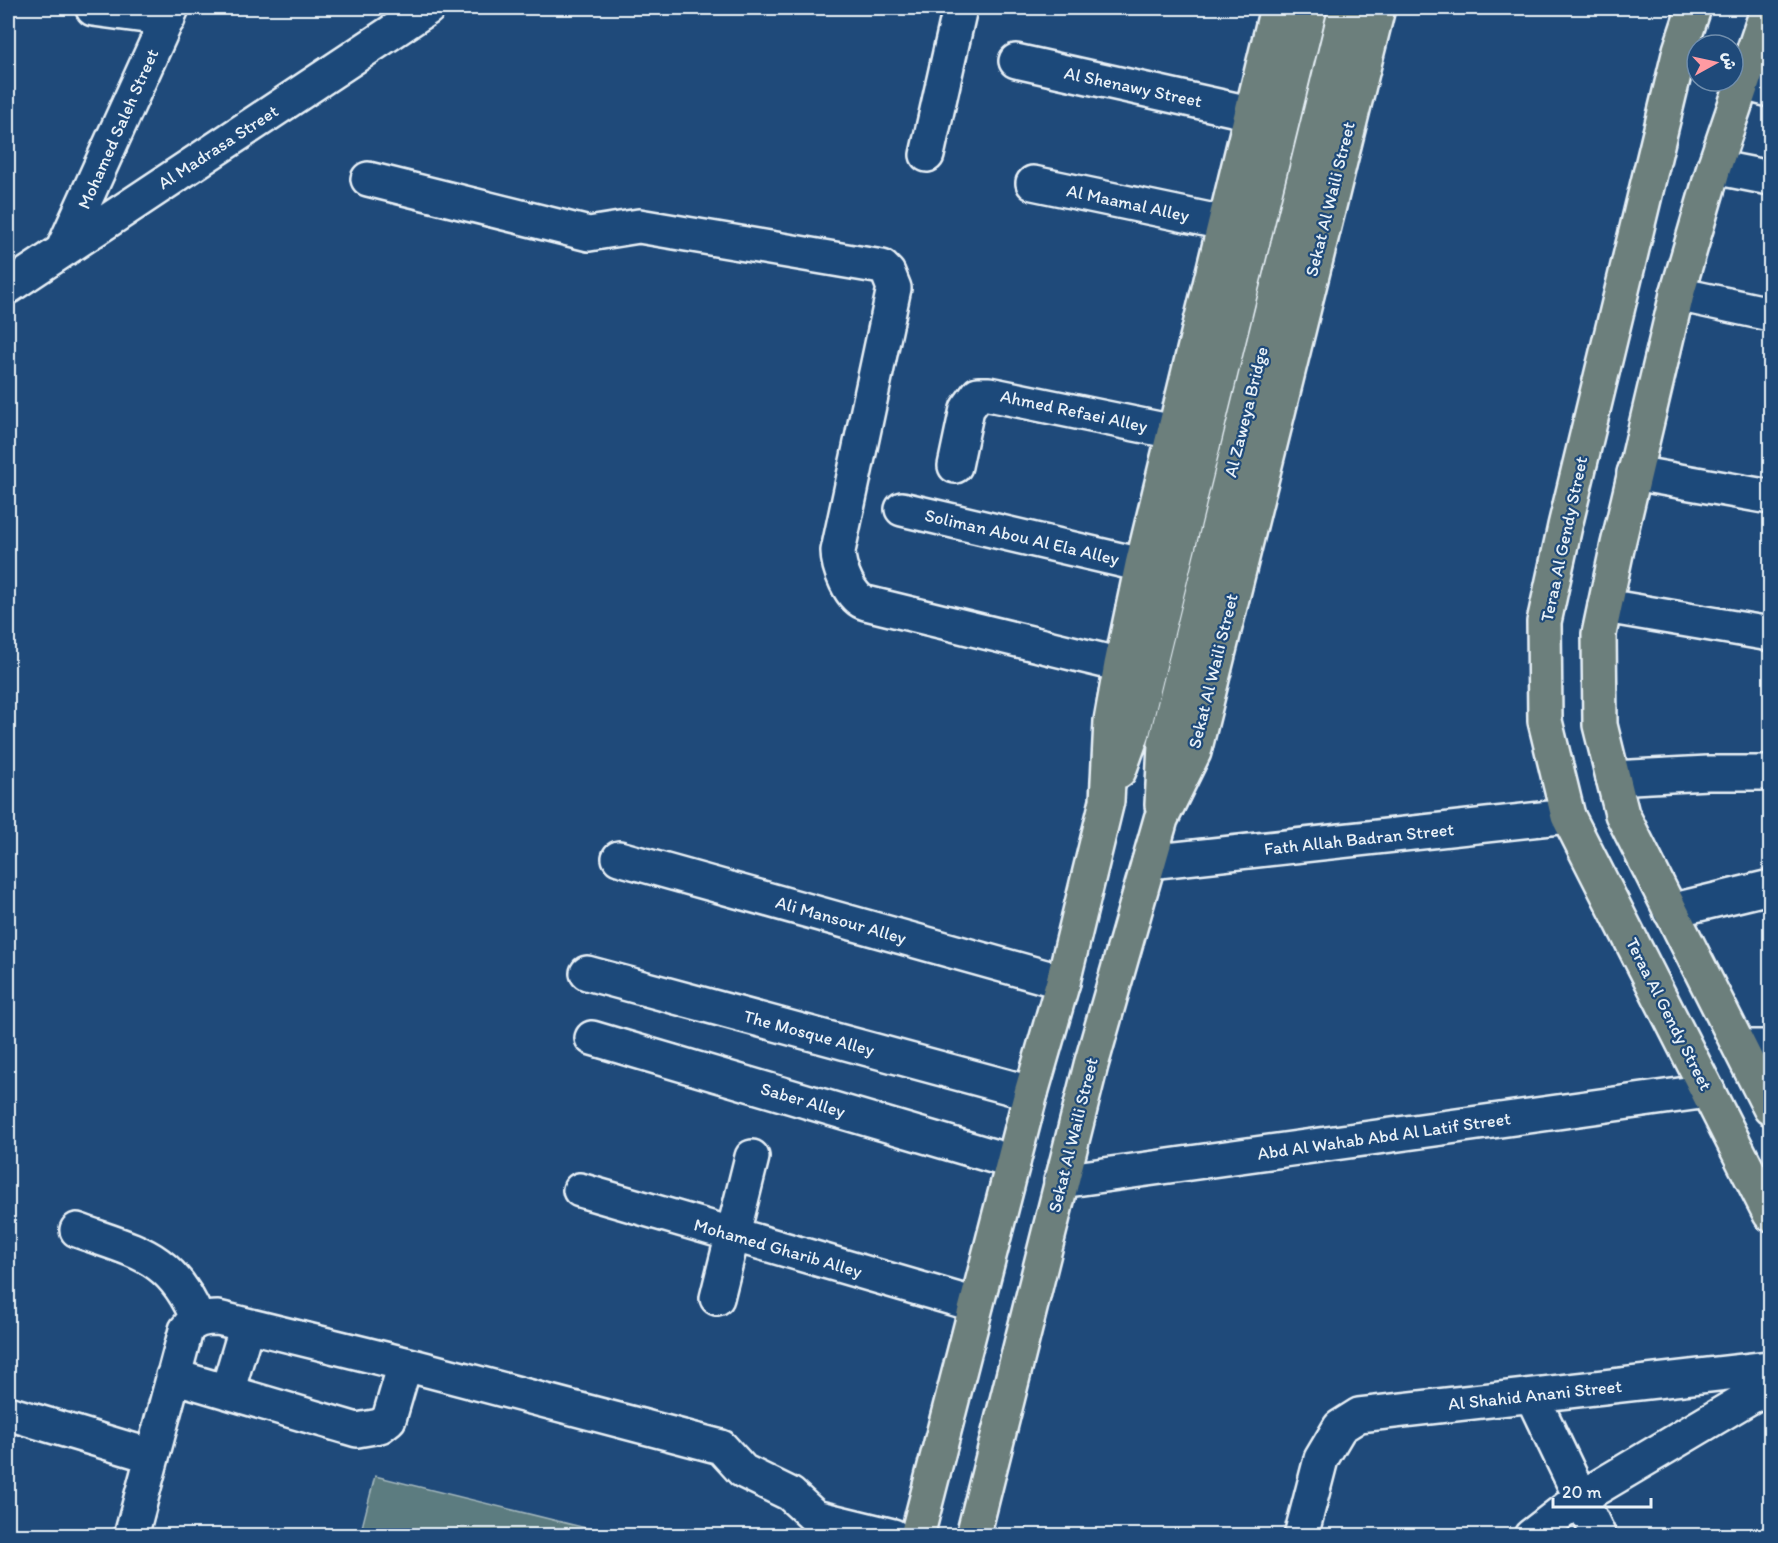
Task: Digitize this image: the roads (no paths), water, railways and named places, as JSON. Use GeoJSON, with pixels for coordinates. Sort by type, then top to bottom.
{"type":"FeatureCollection","features":[{"type":"Feature","properties":{"kind":"main road"},"geometry":{"type":"LineString","coordinates":[[917,1536],[1031,1093],[1063,982],[1107,801],[1111,721],[1142,565],[1251,113],[1274,8]]}},
{"type":"Feature","properties":{"kind":"main road","name":"Al Zaweya Bridge"},"geometry":{"type":"LineString","coordinates":[[1107,801],[1133,732],[1310,8]]}},
{"type":"Feature","properties":{"kind":"main road","name":"Al Zaweya Bridge"},"geometry":{"type":"LineString","coordinates":[[1161,819],[1165,744],[1346,8]]}},
{"type":"Feature","properties":{"kind":"main road","name":"Sekat Al Waili Street"},"geometry":{"type":"LineString","coordinates":[[973,1536],[1091,1065],[1161,819],[1194,752],[1378,8]]}},
{"type":"Feature","properties":{"kind":"main road","name":"Teraa Al Gendy Street"},"geometry":{"type":"LineString","coordinates":[[1694,8],[1674,73],[1544,622],[1545,721],[1568,816],[1770,1214]]}},
{"type":"Feature","properties":{"kind":"main road"},"geometry":{"type":"LineString","coordinates":[[1768,8],[1757,86],[1714,167],[1677,294],[1634,473],[1599,634],[1600,725],[1622,814],[1670,911],[1755,1047],[1770,1108]]}},
{"type":"Feature","properties":{"kind":"street","name":"Al Madrasa Street"},"geometry":{"type":"LineString","coordinates":[[8,286],[428,8]]}},
{"type":"Feature","properties":{"kind":"street"},"geometry":{"type":"LineString","coordinates":[[927,155],[960,8]]}},
{"type":"Feature","properties":{"kind":"street"},"geometry":{"type":"LineString","coordinates":[[93,9],[170,13]]}},
{"type":"Feature","properties":{"kind":"street","name":"Mohamed Saleh Street"},"geometry":{"type":"LineString","coordinates":[[63,249],[170,13]]}},
{"type":"Feature","properties":{"kind":"street","name":"Al Shenawy Street"},"geometry":{"type":"LineString","coordinates":[[1016,61],[1251,113]]}},
{"type":"Feature","properties":{"kind":"street"},"geometry":{"type":"LineString","coordinates":[[1714,167],[1770,178]]}},
{"type":"Feature","properties":{"kind":"street"},"geometry":{"type":"LineString","coordinates":[[368,179],[589,234],[639,226],[882,267],[888,273],[894,288],[838,551],[839,564],[853,592],[861,602],[1121,665]]}},
{"type":"Feature","properties":{"kind":"street","name":"Al Maamal Alley"},"geometry":{"type":"LineString","coordinates":[[1033,183],[1224,223]]}},
{"type":"Feature","properties":{"kind":"street"},"geometry":{"type":"LineString","coordinates":[[1677,294],[1770,314]]}},
{"type":"Feature","properties":{"kind":"street","name":"Ahmed Refaei Alley"},"geometry":{"type":"LineString","coordinates":[[955,466],[968,409],[978,394],[989,394],[1174,432]]}},
{"type":"Feature","properties":{"kind":"street"},"geometry":{"type":"LineString","coordinates":[[1634,473],[1770,497]]}},
{"type":"Feature","properties":{"kind":"street","name":"Soliman Abou Al Ela Alley"},"geometry":{"type":"LineString","coordinates":[[902,509],[1142,565]]}},
{"type":"Feature","properties":{"kind":"street"},"geometry":{"type":"LineString","coordinates":[[1605,606],[1770,634]]}},
{"type":"Feature","properties":{"kind":"street"},"geometry":{"type":"LineString","coordinates":[[1613,778],[1708,772],[1770,773]]}},
{"type":"Feature","properties":{"kind":"street","name":"Fath Allah Badran Street"},"geometry":{"type":"LineString","coordinates":[[1149,861],[1568,816]]}},
{"type":"Feature","properties":{"kind":"street","name":"Ali Mansour Alley"},"geometry":{"type":"LineString","coordinates":[[620,858],[1063,982]]}},
{"type":"Feature","properties":{"kind":"street"},"geometry":{"type":"LineString","coordinates":[[1670,911],[1770,887]]}},
{"type":"Feature","properties":{"kind":"street","name":"The Mosque Alley"},"geometry":{"type":"LineString","coordinates":[[587,973],[1031,1093]]}},
{"type":"Feature","properties":{"kind":"street","name":"Saber Alley"},"geometry":{"type":"LineString","coordinates":[[592,1038],[1013,1162]]}},
{"type":"Feature","properties":{"kind":"street","name":"Abd Al Wahab Abd Al Latif Street"},"geometry":{"type":"LineString","coordinates":[[1061,1181],[1708,1090]]}},
{"type":"Feature","properties":{"kind":"street"},"geometry":{"type":"LineString","coordinates":[[717,1298],[752,1157]]}},
{"type":"Feature","properties":{"kind":"street","name":"Mohamed Gharib Alley"},"geometry":{"type":"LineString","coordinates":[[580,1190],[976,1305]]}},
{"type":"Feature","properties":{"kind":"street"},"geometry":{"type":"LineString","coordinates":[[77,1230],[151,1257],[180,1284],[191,1301],[198,1320]]}},
{"type":"Feature","properties":{"kind":"street"},"geometry":{"type":"LineString","coordinates":[[130,1536],[186,1330],[190,1324],[198,1320],[218,1318],[721,1447],[743,1471],[790,1494],[803,1523],[815,1517],[893,1536]]}},
{"type":"Feature","properties":{"kind":"street"},"geometry":{"type":"LineString","coordinates":[[226,1392],[247,1325]]}},
{"type":"Feature","properties":{"kind":"street"},"geometry":{"type":"LineString","coordinates":[[173,1376],[357,1430],[380,1426],[389,1419],[405,1365]]}},
{"type":"Feature","properties":{"kind":"street","name":"Al Shahid Anani Street"},"geometry":{"type":"LineString","coordinates":[[1301,1536],[1322,1459],[1340,1427],[1359,1415],[1770,1368]]}},
{"type":"Feature","properties":{"kind":"street"},"geometry":{"type":"LineString","coordinates":[[1531,1536],[1580,1498],[1770,1385]]}},
{"type":"Feature","properties":{"kind":"street"},"geometry":{"type":"LineString","coordinates":[[1532,1396],[1599,1536]]}},
{"type":"Feature","properties":{"kind":"street"},"geometry":{"type":"LineString","coordinates":[[8,1413],[152,1456]]}}]}
